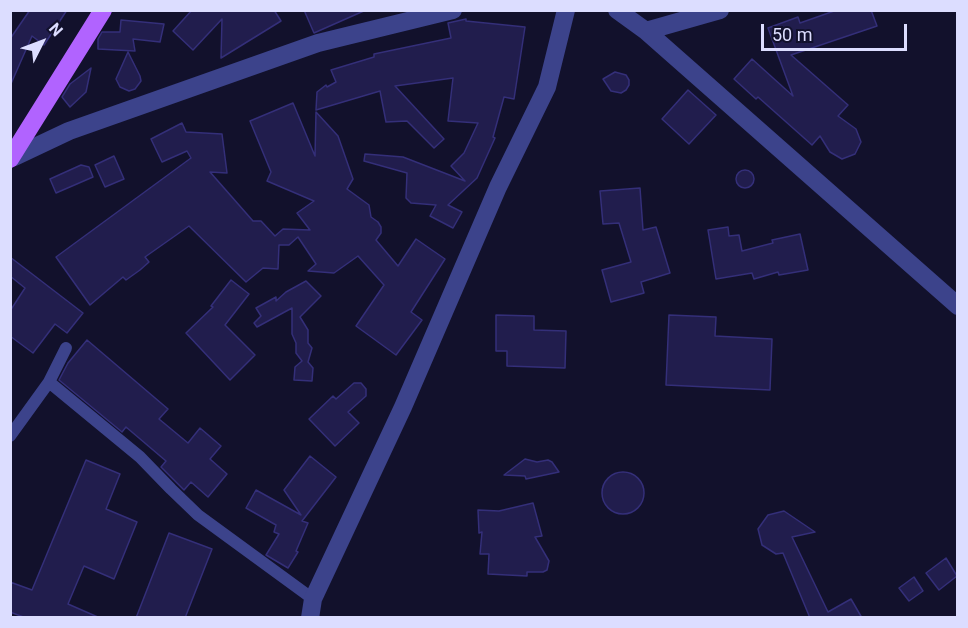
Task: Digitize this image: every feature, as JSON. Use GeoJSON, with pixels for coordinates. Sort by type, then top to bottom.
{"type":"FeatureCollection","features":[{"type":"Feature","properties":{"kind":"main road"},"geometry":{"type":"LineString","coordinates":[[12,155],[103,10]]}},
{"type":"Feature","properties":{"kind":"street"},"geometry":{"type":"LineString","coordinates":[[12,155],[69,131],[318,43],[453,10]]}},
{"type":"Feature","properties":{"kind":"street"},"geometry":{"type":"LineString","coordinates":[[310,618],[313,599],[403,407],[498,187],[547,87],[566,10]]}},
{"type":"Feature","properties":{"kind":"street"},"geometry":{"type":"LineString","coordinates":[[617,10],[646,31],[957,306]]}},
{"type":"Feature","properties":{"kind":"street"},"geometry":{"type":"LineString","coordinates":[[646,31],[720,10]]}},
{"type":"Feature","properties":{"kind":"lane"},"geometry":{"type":"LineString","coordinates":[[10,436],[49,382],[66,348]]}},
{"type":"Feature","properties":{"kind":"lane"},"geometry":{"type":"LineString","coordinates":[[49,382],[140,457],[198,515],[313,599]]}},
{"type":"Feature","properties":{"kind":"building"},"geometry":{"type":"Polygon","coordinates":[[[30,10],[67,10],[44,45],[32,36],[10,86],[10,39],[30,10]]]}},
{"type":"Feature","properties":{"kind":"building"},"geometry":{"type":"Polygon","coordinates":[[[192,10],[274,10],[281,21],[221,58],[222,19],[193,50],[173,31],[192,10]]]}},
{"type":"Feature","properties":{"kind":"building"},"geometry":{"type":"Polygon","coordinates":[[[304,10],[366,10],[314,33],[304,10]]]}},
{"type":"Feature","properties":{"kind":"building"},"geometry":{"type":"Polygon","coordinates":[[[837,10],[871,10],[877,26],[791,55],[848,105],[838,116],[856,129],[861,142],[855,154],[842,159],[830,152],[820,136],[812,145],[734,79],[752,59],[793,96],[768,28],[798,17],[800,23],[837,10]]]}},
{"type":"Feature","properties":{"kind":"building"},"geometry":{"type":"Polygon","coordinates":[[[466,19],[466,21],[525,27],[514,99],[504,97],[493,137],[495,138],[477,178],[448,205],[462,212],[453,228],[430,216],[436,205],[411,203],[406,198],[407,173],[364,161],[365,154],[403,157],[465,181],[451,166],[464,153],[478,123],[448,121],[453,78],[395,86],[444,139],[434,148],[407,121],[386,122],[380,91],[316,110],[317,92],[326,85],[327,87],[336,82],[331,70],[374,57],[374,54],[451,38],[448,23],[466,19]]]}},
{"type":"Feature","properties":{"kind":"building"},"geometry":{"type":"Polygon","coordinates":[[[121,20],[164,24],[160,42],[133,39],[135,51],[98,49],[98,39],[102,32],[120,32],[121,20]]]}},
{"type":"Feature","properties":{"kind":"building"},"geometry":{"type":"Polygon","coordinates":[[[128,52],[141,81],[135,89],[129,91],[120,87],[116,79],[128,52]]]}},
{"type":"Feature","properties":{"kind":"building"},"geometry":{"type":"Polygon","coordinates":[[[91,68],[86,92],[70,107],[62,97],[70,84],[91,68]]]}},
{"type":"Feature","properties":{"kind":"building"},"geometry":{"type":"Polygon","coordinates":[[[615,72],[626,75],[629,80],[626,90],[621,93],[611,91],[603,79],[615,72]]]}},
{"type":"Feature","properties":{"kind":"building"},"geometry":{"type":"Polygon","coordinates":[[[688,90],[716,115],[689,144],[662,119],[688,90]]]}},
{"type":"Feature","properties":{"kind":"building"},"geometry":{"type":"Polygon","coordinates":[[[293,103],[315,156],[316,112],[338,136],[353,179],[347,189],[369,205],[371,217],[381,227],[381,233],[376,240],[398,266],[416,239],[445,259],[411,312],[422,320],[396,355],[356,326],[384,285],[358,256],[334,273],[308,271],[316,264],[298,237],[289,245],[279,245],[278,269],[263,268],[246,282],[189,226],[145,257],[149,262],[140,270],[126,280],[123,277],[90,305],[56,257],[191,158],[187,151],[162,162],[151,139],[182,123],[186,132],[222,134],[227,173],[210,172],[253,221],[261,221],[275,236],[283,229],[310,230],[297,213],[314,201],[267,181],[271,172],[250,121],[293,103]]]}},
{"type":"Feature","properties":{"kind":"building"},"geometry":{"type":"Polygon","coordinates":[[[114,156],[124,179],[105,187],[95,165],[114,156]]]}},
{"type":"Feature","properties":{"kind":"building"},"geometry":{"type":"Polygon","coordinates":[[[81,165],[89,167],[93,177],[56,193],[50,179],[81,165]]]}},
{"type":"Feature","properties":{"kind":"building"},"geometry":{"type":"Polygon","coordinates":[[[741,170],[749,170],[754,175],[752,186],[741,188],[736,183],[736,175],[741,170]]]}},
{"type":"Feature","properties":{"kind":"building"},"geometry":{"type":"Polygon","coordinates":[[[640,188],[643,230],[656,227],[670,273],[641,282],[644,293],[611,302],[602,270],[631,262],[619,223],[603,224],[600,191],[640,188]]]}},
{"type":"Feature","properties":{"kind":"building"},"geometry":{"type":"Polygon","coordinates":[[[728,227],[729,236],[739,235],[742,251],[773,243],[772,240],[800,234],[808,270],[779,275],[778,272],[754,279],[752,273],[716,279],[708,230],[728,227]]]}},
{"type":"Feature","properties":{"kind":"building"},"geometry":{"type":"Polygon","coordinates":[[[10,257],[83,313],[67,333],[55,324],[33,353],[10,336],[10,311],[25,288],[10,276],[10,257]]]}},
{"type":"Feature","properties":{"kind":"building"},"geometry":{"type":"Polygon","coordinates":[[[231,280],[249,294],[225,325],[255,355],[230,380],[186,333],[213,307],[211,306],[231,280]]]}},
{"type":"Feature","properties":{"kind":"building"},"geometry":{"type":"Polygon","coordinates":[[[306,281],[321,296],[300,317],[308,330],[308,343],[312,348],[308,362],[313,368],[312,381],[294,380],[295,367],[302,361],[296,353],[296,343],[292,334],[292,308],[257,327],[254,323],[261,316],[256,308],[276,297],[276,301],[286,292],[306,281]]]}},
{"type":"Feature","properties":{"kind":"building"},"geometry":{"type":"Polygon","coordinates":[[[496,315],[534,316],[534,330],[566,331],[565,368],[507,366],[507,351],[496,351],[496,315]]]}},
{"type":"Feature","properties":{"kind":"building"},"geometry":{"type":"Polygon","coordinates":[[[669,315],[716,317],[715,336],[772,339],[770,390],[666,385],[669,315]]]}},
{"type":"Feature","properties":{"kind":"building"},"geometry":{"type":"Polygon","coordinates":[[[87,340],[168,409],[159,419],[188,443],[200,428],[221,446],[210,459],[227,474],[208,497],[191,482],[184,490],[161,467],[166,461],[126,427],[122,432],[59,380],[68,363],[87,340]]]}},
{"type":"Feature","properties":{"kind":"building"},"geometry":{"type":"Polygon","coordinates":[[[354,383],[361,383],[366,389],[366,396],[348,412],[359,423],[335,446],[309,419],[333,396],[336,399],[354,383]]]}},
{"type":"Feature","properties":{"kind":"building"},"geometry":{"type":"Polygon","coordinates":[[[310,456],[336,477],[302,521],[308,523],[296,551],[298,552],[288,568],[266,555],[279,534],[274,532],[276,525],[246,508],[256,490],[301,515],[284,490],[310,456]]]}},
{"type":"Feature","properties":{"kind":"building"},"geometry":{"type":"Polygon","coordinates":[[[525,459],[537,462],[548,460],[559,472],[526,479],[525,476],[504,475],[525,459]]]}},
{"type":"Feature","properties":{"kind":"building"},"geometry":{"type":"Polygon","coordinates":[[[86,460],[120,474],[106,509],[137,522],[114,579],[84,566],[68,604],[100,618],[26,618],[10,612],[10,582],[32,590],[86,460]]]}},
{"type":"Feature","properties":{"kind":"building"},"geometry":{"type":"Polygon","coordinates":[[[623,472],[638,478],[644,493],[638,508],[623,514],[608,508],[602,493],[608,478],[623,472]]]}},
{"type":"Feature","properties":{"kind":"building"},"geometry":{"type":"Polygon","coordinates":[[[533,503],[542,536],[535,537],[549,561],[547,570],[527,572],[527,576],[488,574],[489,554],[480,554],[482,532],[479,533],[478,510],[499,511],[533,503]]]}},
{"type":"Feature","properties":{"kind":"building"},"geometry":{"type":"Polygon","coordinates":[[[784,511],[815,532],[792,537],[828,612],[851,599],[862,618],[810,618],[783,553],[776,554],[762,545],[758,529],[768,515],[784,511]]]}},
{"type":"Feature","properties":{"kind":"building"},"geometry":{"type":"Polygon","coordinates":[[[169,533],[212,549],[185,618],[136,618],[169,533]]]}},
{"type":"Feature","properties":{"kind":"building"},"geometry":{"type":"Polygon","coordinates":[[[946,558],[957,576],[939,590],[926,573],[946,558]]]}},
{"type":"Feature","properties":{"kind":"building"},"geometry":{"type":"Polygon","coordinates":[[[914,577],[923,591],[909,601],[899,588],[914,577]]]}}]}
